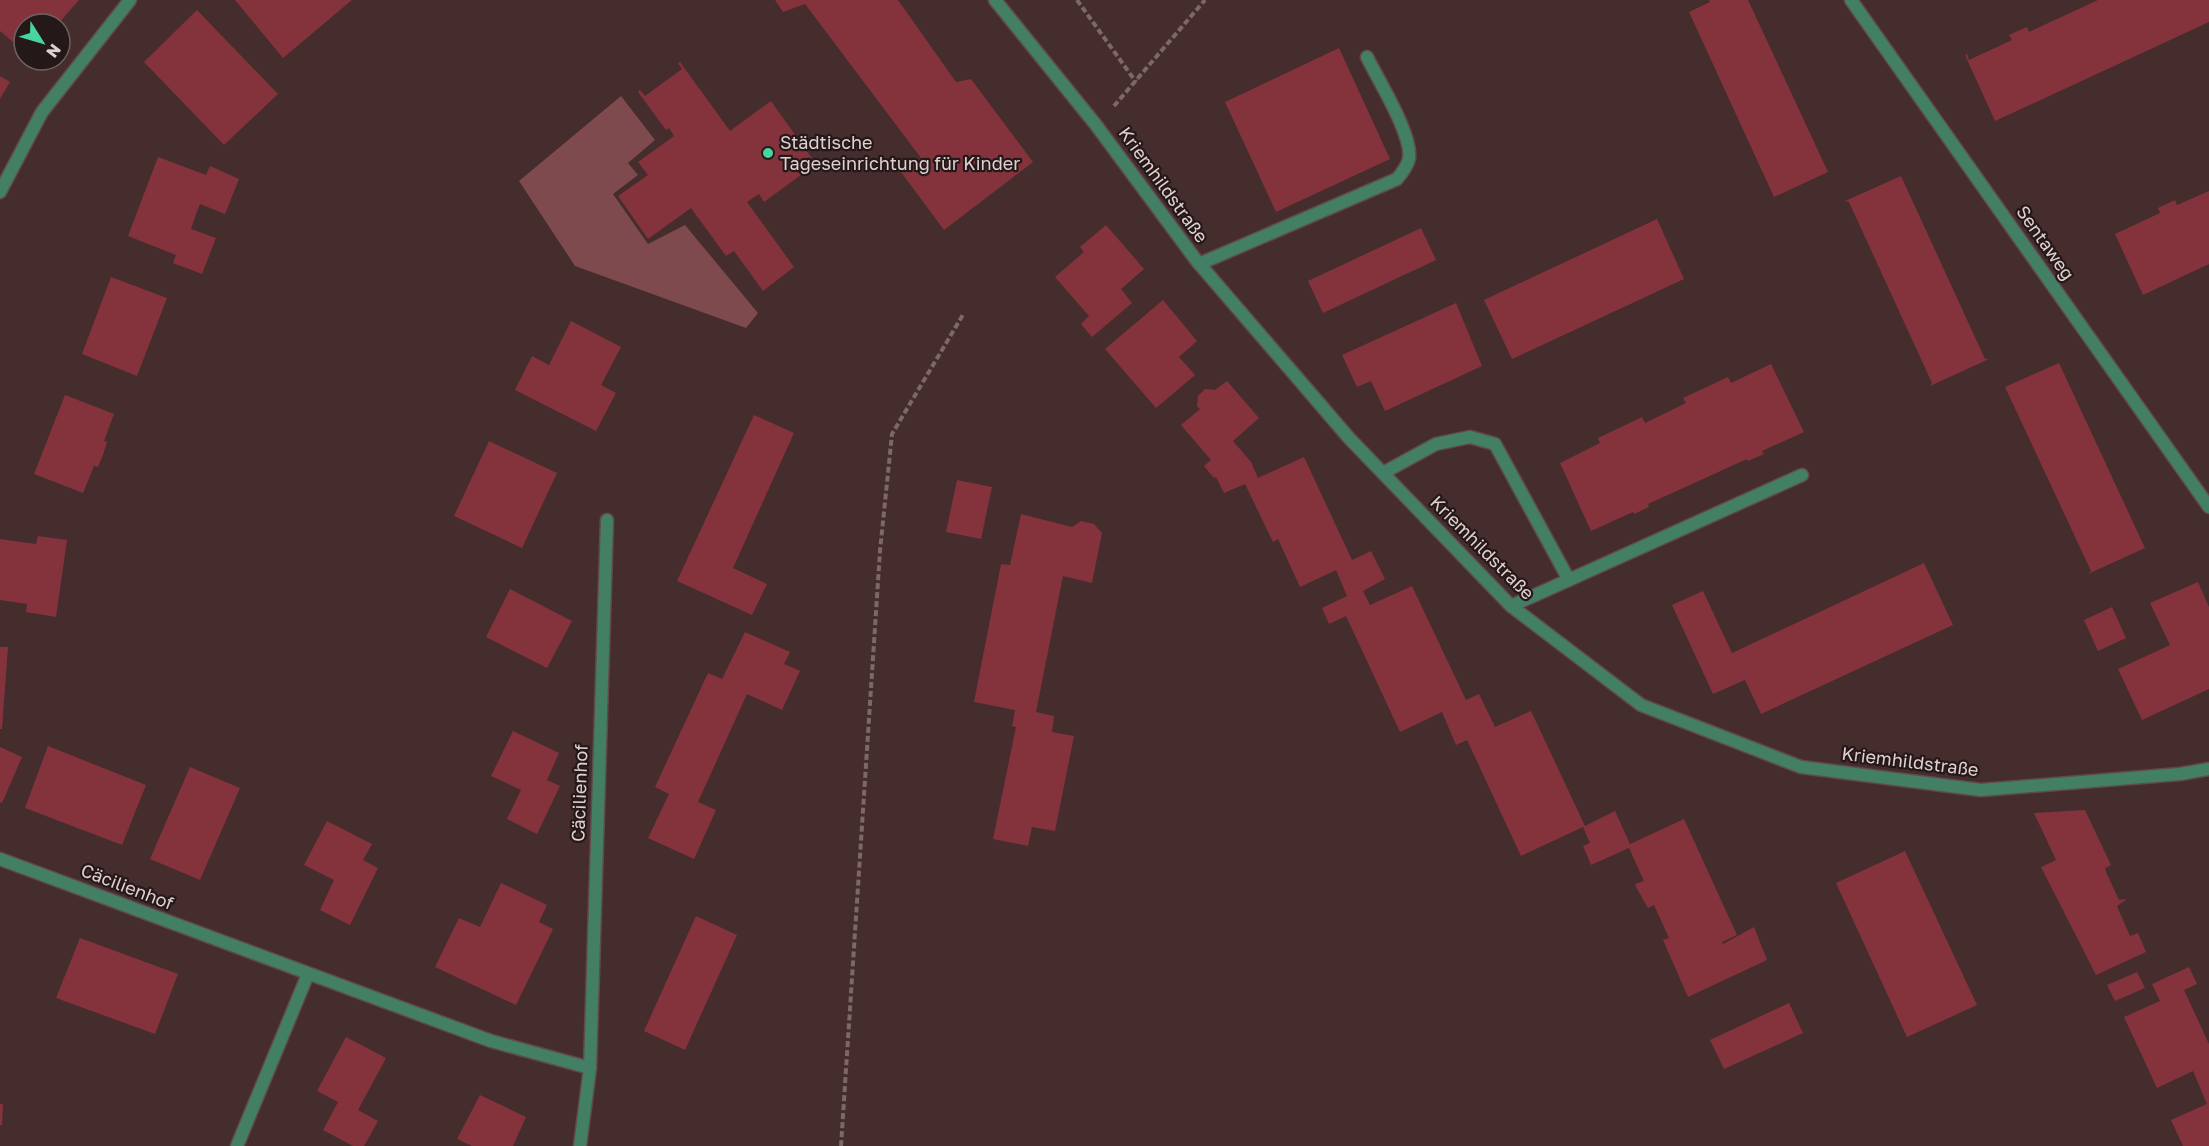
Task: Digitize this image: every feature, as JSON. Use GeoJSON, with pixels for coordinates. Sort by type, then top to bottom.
{"type":"FeatureCollection","features":[{"type":"Feature","properties":{"kind":"street"},"geometry":{"type":"LineString","coordinates":[[0,192],[42,112],[130,0]]}},
{"type":"Feature","properties":{"kind":"street","name":"Kriemhildstraße"},"geometry":{"type":"LineString","coordinates":[[995,0],[1096,125],[1200,264],[1349,438],[1511,606],[1641,705],[1801,767],[1981,790],[2180,774],[2209,768]]}},
{"type":"Feature","properties":{"kind":"street","name":"Sentaweg"},"geometry":{"type":"LineString","coordinates":[[1851,0],[2209,507]]}},
{"type":"Feature","properties":{"kind":"street"},"geometry":{"type":"LineString","coordinates":[[1200,264],[1397,179],[1405,170],[1409,158],[1407,140],[1367,57]]}},
{"type":"Feature","properties":{"kind":"street"},"geometry":{"type":"LineString","coordinates":[[1383,472],[1436,444],[1470,437],[1495,444],[1569,580]]}},
{"type":"Feature","properties":{"kind":"street"},"geometry":{"type":"LineString","coordinates":[[1511,606],[1803,475]]}},
{"type":"Feature","properties":{"kind":"street","name":"Cäcilienhof"},"geometry":{"type":"LineString","coordinates":[[580,1146],[590,1068],[607,520]]}},
{"type":"Feature","properties":{"kind":"street","name":"Cäcilienhof"},"geometry":{"type":"LineString","coordinates":[[0,859],[491,1041],[590,1068]]}},
{"type":"Feature","properties":{"kind":"street"},"geometry":{"type":"LineString","coordinates":[[237,1146],[308,974]]}},
{"type":"Feature","properties":{"kind":"path"},"geometry":{"type":"LineString","coordinates":[[1077,0],[1136,82]]}},
{"type":"Feature","properties":{"kind":"path"},"geometry":{"type":"LineString","coordinates":[[1096,125],[1136,82],[1205,0]]}},
{"type":"Feature","properties":{"kind":"path"},"geometry":{"type":"LineString","coordinates":[[841,1146],[880,551],[892,434],[964,313]]}},
{"type":"Feature","properties":{"kind":"shaded area"},"geometry":{"type":"Polygon","coordinates":[[[621,96],[655,140],[628,163],[638,175],[613,194],[648,244],[685,225],[758,313],[746,328],[575,266],[519,181],[621,96]]]}},
{"type":"Feature","properties":{"kind":"building"},"geometry":{"type":"Polygon","coordinates":[[[0,0],[79,0],[68,12],[12,12],[12,41],[0,31],[0,0]]]}},
{"type":"Feature","properties":{"kind":"building"},"geometry":{"type":"Polygon","coordinates":[[[235,0],[352,0],[283,58],[235,0]]]}},
{"type":"Feature","properties":{"kind":"building"},"geometry":{"type":"Polygon","coordinates":[[[775,0],[898,0],[956,82],[971,79],[1033,162],[944,230],[901,172],[921,158],[805,4],[783,12],[775,0]]]}},
{"type":"Feature","properties":{"kind":"building"},"geometry":{"type":"Polygon","coordinates":[[[1709,0],[1748,0],[1828,172],[1774,197],[1689,12],[1710,2],[1709,0]]]}},
{"type":"Feature","properties":{"kind":"building"},"geometry":{"type":"Polygon","coordinates":[[[2098,0],[2209,0],[2209,22],[1995,121],[1965,55],[1967,54],[1969,60],[2012,40],[2009,35],[2027,27],[2029,32],[2098,0]]]}},
{"type":"Feature","properties":{"kind":"building"},"geometry":{"type":"Polygon","coordinates":[[[197,10],[278,94],[224,145],[144,62],[197,10]]]}},
{"type":"Feature","properties":{"kind":"building"},"geometry":{"type":"Polygon","coordinates":[[[1339,48],[1390,159],[1276,212],[1225,102],[1339,48]]]}},
{"type":"Feature","properties":{"kind":"building"},"geometry":{"type":"Polygon","coordinates":[[[680,62],[730,131],[771,101],[816,164],[764,202],[759,194],[747,202],[794,267],[763,291],[734,251],[726,256],[691,208],[648,239],[618,196],[648,175],[638,162],[674,136],[669,128],[666,130],[638,92],[640,90],[645,96],[682,69],[678,63],[680,62]]]}},
{"type":"Feature","properties":{"kind":"building"},"geometry":{"type":"Polygon","coordinates":[[[0,76],[10,82],[0,99],[0,76]]]}},
{"type":"Feature","properties":{"kind":"building"},"geometry":{"type":"Polygon","coordinates":[[[158,157],[206,175],[210,166],[239,179],[225,214],[200,204],[191,229],[216,238],[202,274],[173,263],[176,255],[128,236],[158,157]]]}},
{"type":"Feature","properties":{"kind":"building"},"geometry":{"type":"Polygon","coordinates":[[[1901,176],[1985,359],[1989,359],[1930,386],[1932,383],[1849,202],[1845,201],[1901,176]]]}},
{"type":"Feature","properties":{"kind":"building"},"geometry":{"type":"Polygon","coordinates":[[[2209,191],[2209,264],[2143,295],[2115,234],[2160,213],[2158,208],[2175,200],[2177,205],[2209,191]]]}},
{"type":"Feature","properties":{"kind":"building"},"geometry":{"type":"Polygon","coordinates":[[[1657,219],[1684,279],[1512,359],[1484,300],[1657,219]]]}},
{"type":"Feature","properties":{"kind":"building"},"geometry":{"type":"Polygon","coordinates":[[[1106,225],[1144,269],[1121,289],[1132,303],[1092,337],[1081,324],[1089,316],[1055,277],[1084,252],[1080,247],[1106,225]]]}},
{"type":"Feature","properties":{"kind":"building"},"geometry":{"type":"Polygon","coordinates":[[[1421,228],[1436,260],[1323,313],[1308,281],[1421,228]]]}},
{"type":"Feature","properties":{"kind":"building"},"geometry":{"type":"Polygon","coordinates":[[[111,277],[167,298],[137,376],[82,354],[111,277]]]}},
{"type":"Feature","properties":{"kind":"building"},"geometry":{"type":"Polygon","coordinates":[[[1163,300],[1197,341],[1179,357],[1195,375],[1156,408],[1105,349],[1163,300]]]}},
{"type":"Feature","properties":{"kind":"building"},"geometry":{"type":"Polygon","coordinates":[[[1456,303],[1482,366],[1385,411],[1371,381],[1357,387],[1342,355],[1456,303]]]}},
{"type":"Feature","properties":{"kind":"building"},"geometry":{"type":"Polygon","coordinates":[[[571,321],[621,347],[601,385],[616,393],[596,431],[515,390],[532,356],[549,365],[571,321]]]}},
{"type":"Feature","properties":{"kind":"building"},"geometry":{"type":"Polygon","coordinates":[[[2059,363],[2145,548],[2088,574],[2091,571],[2005,387],[2059,363]]]}},
{"type":"Feature","properties":{"kind":"building"},"geometry":{"type":"Polygon","coordinates":[[[1771,364],[1804,432],[1762,451],[1764,454],[1748,461],[1747,459],[1648,504],[1649,507],[1634,514],[1633,512],[1591,531],[1560,463],[1600,443],[1598,438],[1642,417],[1645,423],[1686,403],[1683,398],[1728,377],[1731,383],[1771,364]]]}},
{"type":"Feature","properties":{"kind":"building"},"geometry":{"type":"Polygon","coordinates":[[[1227,381],[1259,418],[1233,441],[1251,462],[1258,478],[1304,457],[1352,560],[1371,551],[1385,579],[1363,591],[1370,605],[1412,586],[1466,700],[1479,694],[1495,727],[1531,711],[1585,826],[1615,811],[1630,844],[1684,819],[1737,935],[1722,942],[1723,944],[1754,927],[1767,960],[1688,997],[1663,940],[1669,938],[1654,905],[1648,908],[1636,887],[1635,884],[1644,881],[1629,848],[1591,865],[1583,846],[1590,843],[1583,827],[1521,856],[1467,740],[1456,745],[1442,712],[1400,732],[1346,616],[1329,624],[1322,608],[1347,596],[1336,570],[1300,587],[1278,539],[1273,542],[1245,484],[1224,493],[1216,477],[1214,478],[1204,466],[1211,460],[1181,425],[1200,409],[1197,406],[1198,396],[1205,389],[1215,390],[1227,381]]]}},
{"type":"Feature","properties":{"kind":"building"},"geometry":{"type":"Polygon","coordinates":[[[65,395],[114,414],[104,441],[107,442],[103,455],[98,467],[94,466],[83,493],[34,474],[65,395]]]}},
{"type":"Feature","properties":{"kind":"building"},"geometry":{"type":"Polygon","coordinates":[[[754,415],[794,433],[733,568],[767,584],[752,615],[677,581],[754,415]]]}},
{"type":"Feature","properties":{"kind":"building"},"geometry":{"type":"Polygon","coordinates":[[[489,441],[557,473],[522,548],[454,516],[489,441]]]}},
{"type":"Feature","properties":{"kind":"building"},"geometry":{"type":"Polygon","coordinates":[[[957,480],[992,487],[981,539],[946,532],[957,480]]]}},
{"type":"Feature","properties":{"kind":"building"},"geometry":{"type":"Polygon","coordinates":[[[1021,514],[1072,527],[1081,521],[1094,524],[1102,533],[1092,583],[1063,576],[1036,712],[1054,716],[1052,732],[1074,736],[1055,831],[1032,827],[1028,846],[993,839],[1016,727],[1012,726],[1015,710],[974,702],[1001,564],[1010,565],[1021,514]]]}},
{"type":"Feature","properties":{"kind":"building"},"geometry":{"type":"Polygon","coordinates":[[[38,536],[67,540],[56,617],[26,612],[27,604],[0,600],[0,539],[36,544],[38,536]]]}},
{"type":"Feature","properties":{"kind":"building"},"geometry":{"type":"Polygon","coordinates":[[[1924,563],[1953,625],[1761,714],[1745,680],[1713,694],[1672,605],[1703,591],[1732,653],[1924,563]]]}},
{"type":"Feature","properties":{"kind":"building"},"geometry":{"type":"Polygon","coordinates":[[[2198,582],[2209,607],[2209,689],[2142,720],[2118,669],[2170,645],[2150,603],[2198,582]]]}},
{"type":"Feature","properties":{"kind":"building"},"geometry":{"type":"Polygon","coordinates":[[[510,589],[572,621],[547,668],[486,637],[510,589]]]}},
{"type":"Feature","properties":{"kind":"building"},"geometry":{"type":"Polygon","coordinates":[[[2112,607],[2126,638],[2098,651],[2084,620],[2112,607]]]}},
{"type":"Feature","properties":{"kind":"building"},"geometry":{"type":"Polygon","coordinates":[[[745,632],[790,652],[784,664],[800,671],[782,710],[747,694],[698,802],[716,810],[694,859],[648,838],[669,794],[655,787],[708,673],[722,679],[745,632]]]}},
{"type":"Feature","properties":{"kind":"building"},"geometry":{"type":"Polygon","coordinates":[[[0,647],[8,647],[2,729],[0,729],[0,647]]]}},
{"type":"Feature","properties":{"kind":"building"},"geometry":{"type":"Polygon","coordinates":[[[513,731],[559,753],[547,780],[560,786],[537,834],[507,819],[521,790],[491,776],[513,731]]]}},
{"type":"Feature","properties":{"kind":"building"},"geometry":{"type":"Polygon","coordinates":[[[48,746],[146,785],[122,845],[25,808],[48,746]]]}},
{"type":"Feature","properties":{"kind":"building"},"geometry":{"type":"Polygon","coordinates":[[[0,747],[22,757],[2,803],[0,802],[0,747]]]}},
{"type":"Feature","properties":{"kind":"building"},"geometry":{"type":"Polygon","coordinates":[[[190,767],[240,788],[200,880],[150,859],[190,767]]]}},
{"type":"Feature","properties":{"kind":"building"},"geometry":{"type":"Polygon","coordinates":[[[2085,810],[2111,865],[2105,868],[2119,900],[2127,899],[2117,906],[2130,936],[2138,933],[2146,952],[2096,975],[2041,867],[2056,860],[2034,813],[2085,810]]]}},
{"type":"Feature","properties":{"kind":"building"},"geometry":{"type":"Polygon","coordinates":[[[327,821],[372,844],[363,860],[378,868],[350,925],[320,910],[334,880],[304,865],[327,821]]]}},
{"type":"Feature","properties":{"kind":"building"},"geometry":{"type":"Polygon","coordinates":[[[1905,851],[1977,1005],[1907,1037],[1836,883],[1905,851]]]}},
{"type":"Feature","properties":{"kind":"building"},"geometry":{"type":"Polygon","coordinates":[[[501,883],[547,905],[539,922],[553,929],[516,1005],[435,967],[459,918],[480,927],[501,883]]]}},
{"type":"Feature","properties":{"kind":"building"},"geometry":{"type":"Polygon","coordinates":[[[696,916],[737,935],[685,1050],[644,1031],[696,916]]]}},
{"type":"Feature","properties":{"kind":"building"},"geometry":{"type":"Polygon","coordinates":[[[80,938],[178,974],[155,1034],[56,998],[80,938]]]}},
{"type":"Feature","properties":{"kind":"building"},"geometry":{"type":"Polygon","coordinates":[[[2189,967],[2197,984],[2184,990],[2209,1044],[2209,1146],[2183,1146],[2171,1120],[2207,1104],[2193,1071],[2157,1088],[2124,1017],[2160,1001],[2152,984],[2189,967]]]}},
{"type":"Feature","properties":{"kind":"building"},"geometry":{"type":"Polygon","coordinates":[[[2137,972],[2145,988],[2115,1001],[2107,985],[2137,972]]]}},
{"type":"Feature","properties":{"kind":"building"},"geometry":{"type":"Polygon","coordinates":[[[1789,1003],[1803,1033],[1724,1069],[1710,1040],[1789,1003]]]}},
{"type":"Feature","properties":{"kind":"building"},"geometry":{"type":"Polygon","coordinates":[[[346,1037],[386,1058],[358,1110],[378,1121],[364,1146],[353,1146],[323,1130],[338,1102],[317,1091],[346,1037]]]}},
{"type":"Feature","properties":{"kind":"building"},"geometry":{"type":"Polygon","coordinates":[[[480,1095],[526,1117],[513,1146],[472,1146],[457,1139],[480,1095]]]}},
{"type":"Feature","properties":{"kind":"building"},"geometry":{"type":"Polygon","coordinates":[[[0,1104],[3,1104],[2,1125],[0,1125],[0,1104]]]}},
{"type":"Feature","properties":{"kind":"place","name":"Städtische Tageseinrichtung für Kinder"},"geometry":{"type":"Point","coordinates":[768,153]}}]}
